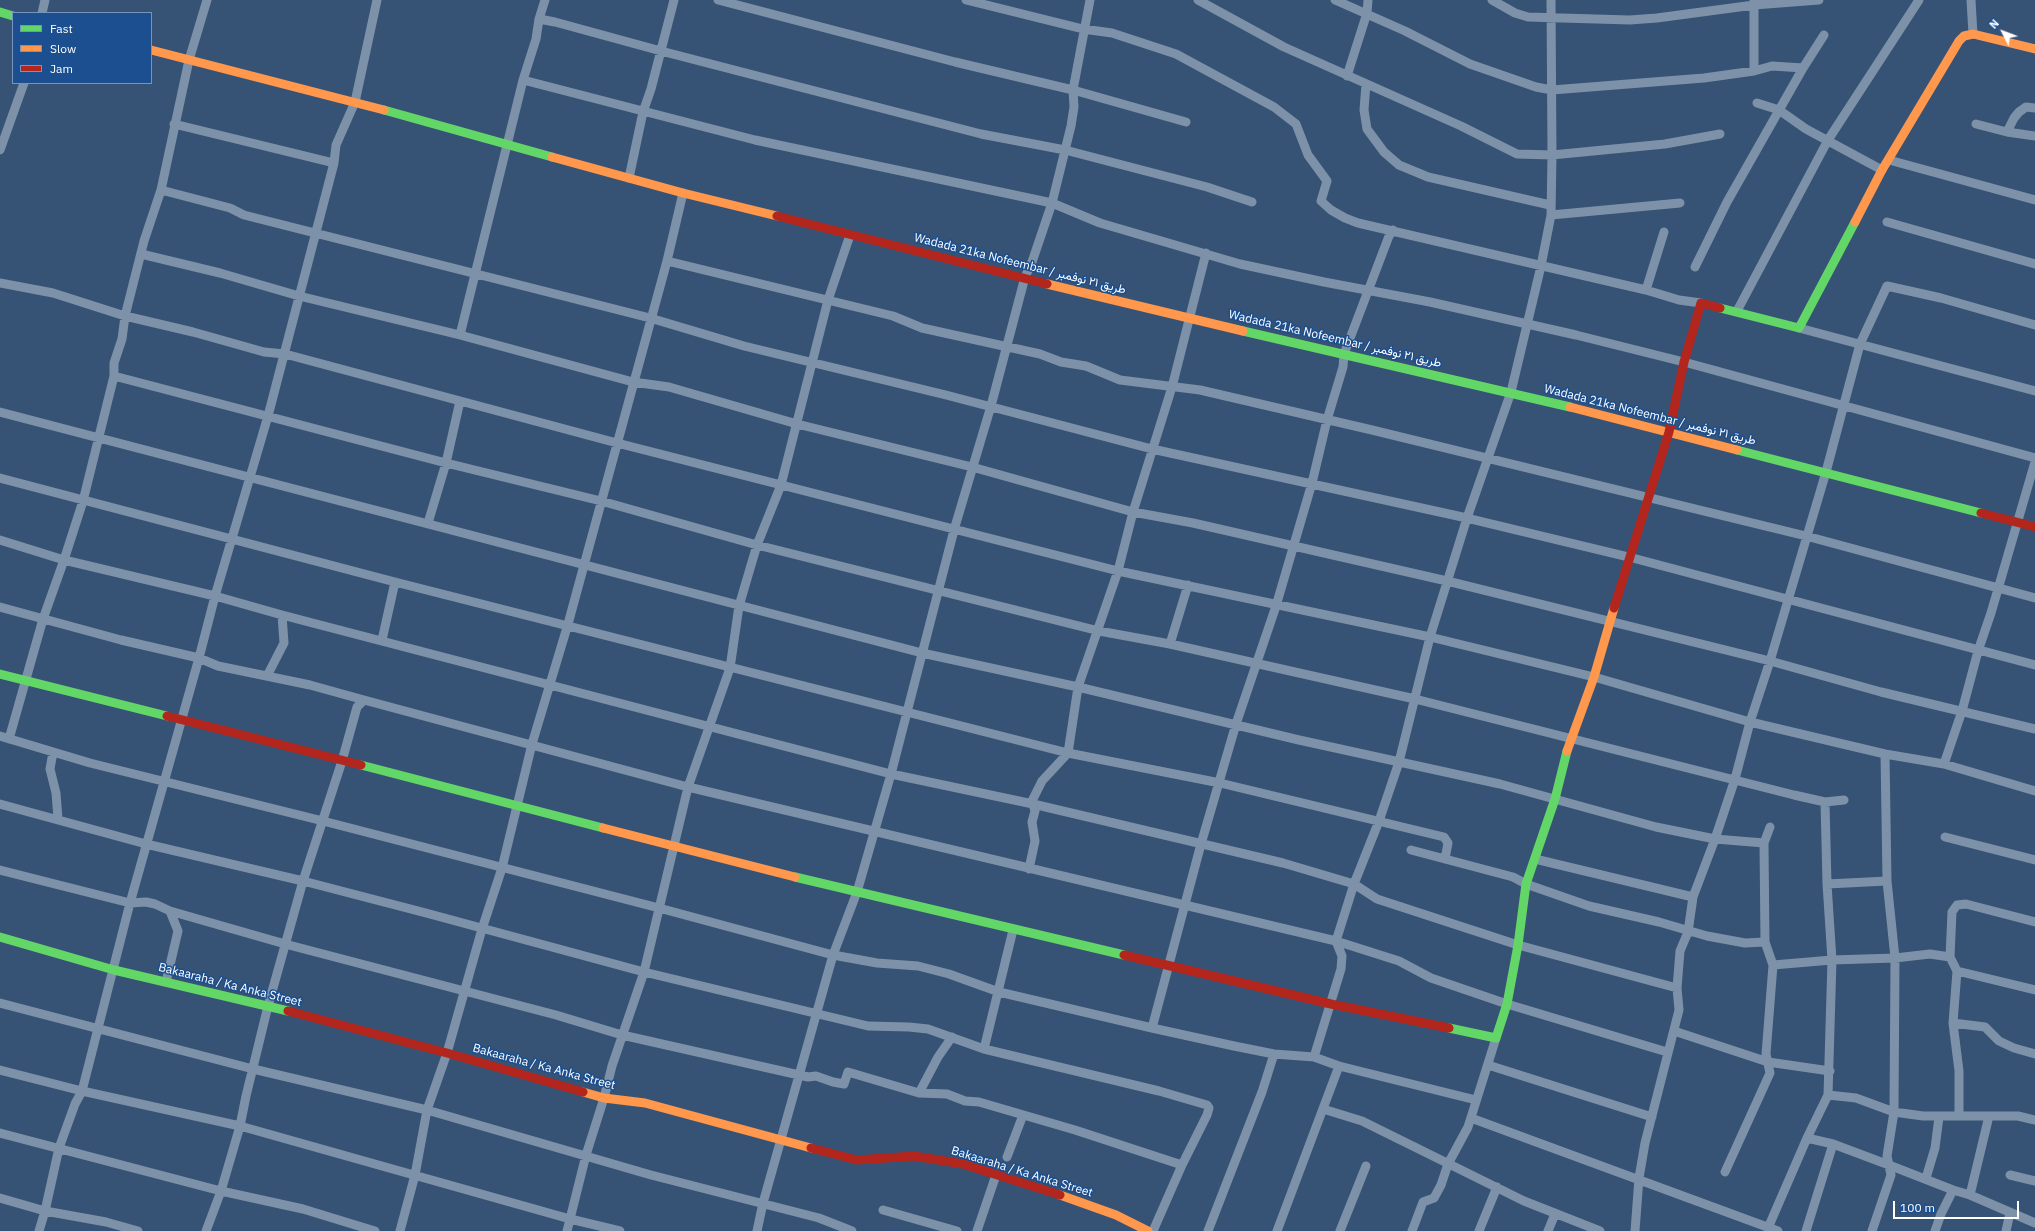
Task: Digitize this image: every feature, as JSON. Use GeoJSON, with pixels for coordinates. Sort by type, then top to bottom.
{"type":"FeatureCollection","features":[{"type":"Feature","properties":{"kind":"street"},"geometry":{"type":"LineString","coordinates":[[42,12],[45,0]]}},
{"type":"Feature","properties":{"kind":"street"},"geometry":{"type":"LineString","coordinates":[[9,739],[24,680],[83,501],[114,376],[114,363],[122,340],[125,316],[141,254],[161,190],[189,60],[207,0]]}},
{"type":"Feature","properties":{"kind":"street"},"geometry":{"type":"LineString","coordinates":[[39,1231],[59,1148],[75,1104],[82,1091],[97,1029],[114,970],[130,902],[215,596],[251,477],[285,354],[315,232],[334,163],[336,145],[355,102],[377,0]]}},
{"type":"Feature","properties":{"kind":"street"},"geometry":{"type":"LineString","coordinates":[[460,335],[506,144],[523,80],[536,39],[545,0]]}},
{"type":"Feature","properties":{"kind":"street"},"geometry":{"type":"LineString","coordinates":[[629,178],[643,112],[674,0]]}},
{"type":"Feature","properties":{"kind":"street"},"geometry":{"type":"LineString","coordinates":[[718,0],[955,62],[1073,90],[1186,122]]}},
{"type":"Feature","properties":{"kind":"street"},"geometry":{"type":"LineString","coordinates":[[966,0],[1083,29],[1112,33],[1176,54],[1285,115],[1296,124],[1308,155],[1322,171],[1327,181],[1320,200],[1331,210],[1358,223],[1646,290],[1679,300],[1701,303],[2035,391]]}},
{"type":"Feature","properties":{"kind":"street"},"geometry":{"type":"LineString","coordinates":[[757,1231],[763,1203],[833,955],[857,892],[873,832],[891,774],[954,530],[991,406],[1025,277],[1032,262],[1060,179],[1074,107],[1073,90],[1083,29],[1090,0]]}},
{"type":"Feature","properties":{"kind":"street"},"geometry":{"type":"LineString","coordinates":[[1198,0],[1284,47],[1461,126],[1517,154],[1552,155],[1665,144],[1720,134]]}},
{"type":"Feature","properties":{"kind":"street"},"geometry":{"type":"LineString","coordinates":[[1335,0],[1367,13],[1485,70],[1524,84],[1552,90],[1704,78],[1754,71],[1772,66],[1803,68]]}},
{"type":"Feature","properties":{"kind":"street"},"geometry":{"type":"LineString","coordinates":[[1347,76],[1367,13],[1368,0]]}},
{"type":"Feature","properties":{"kind":"street"},"geometry":{"type":"LineString","coordinates":[[1492,0],[1522,16],[1551,19],[1630,20],[1657,18],[1754,2],[1819,0]]}},
{"type":"Feature","properties":{"kind":"street"},"geometry":{"type":"LineString","coordinates":[[1314,1057],[1341,969],[1342,956],[1336,941],[1354,884],[1379,821],[1399,762],[1430,637],[1466,518],[1489,459],[1511,392],[1528,325],[1541,266],[1550,210],[1552,155],[1551,0]]}},
{"type":"Feature","properties":{"kind":"street"},"geometry":{"type":"LineString","coordinates":[[1737,312],[1828,140],[1919,0]]}},
{"type":"Feature","properties":{"kind":"street"},"geometry":{"type":"LineString","coordinates":[[1971,0],[1972,34]]}},
{"type":"Feature","properties":{"kind":"street"},"geometry":{"type":"LineString","coordinates":[[1754,2],[1754,71]]}},
{"type":"Feature","properties":{"kind":"street"},"geometry":{"type":"LineString","coordinates":[[0,12],[12,16]]}},
{"type":"Feature","properties":{"kind":"street"},"geometry":{"type":"LineString","coordinates":[[540,19],[982,134],[1065,150],[1207,187],[1252,202]]}},
{"type":"Feature","properties":{"kind":"street"},"geometry":{"type":"LineString","coordinates":[[1799,328],[1882,170],[1959,41],[1964,36],[1972,34],[2035,48]]}},
{"type":"Feature","properties":{"kind":"street"},"geometry":{"type":"LineString","coordinates":[[1695,267],[1727,202],[1803,68],[1824,35]]}},
{"type":"Feature","properties":{"kind":"street","name":"Wadada 21ka Nofeembar / طريق ٢١ نوفمبر"},"geometry":{"type":"LineString","coordinates":[[152,50],[355,102],[683,193],[1190,319],[1511,392],[2035,527]]}},
{"type":"Feature","properties":{"kind":"street"},"geometry":{"type":"LineString","coordinates":[[523,80],[755,140],[1052,203],[1100,223],[1240,264],[1430,302],[1684,362],[2035,458]]}},
{"type":"Feature","properties":{"kind":"street"},"geometry":{"type":"LineString","coordinates":[[0,150],[24,84]]}},
{"type":"Feature","properties":{"kind":"street"},"geometry":{"type":"LineString","coordinates":[[1366,84],[1364,110],[1367,129],[1380,147],[1400,165],[1428,177],[1550,210],[1680,203]]}},
{"type":"Feature","properties":{"kind":"street"},"geometry":{"type":"LineString","coordinates":[[1757,104],[1779,110],[1806,129],[1882,170]]}},
{"type":"Feature","properties":{"kind":"street"},"geometry":{"type":"LineString","coordinates":[[2007,132],[2014,118],[2019,112],[2026,107],[2035,108]]}},
{"type":"Feature","properties":{"kind":"street"},"geometry":{"type":"LineString","coordinates":[[174,124],[334,163]]}},
{"type":"Feature","properties":{"kind":"street"},"geometry":{"type":"LineString","coordinates":[[1976,124],[2007,132],[2035,136]]}},
{"type":"Feature","properties":{"kind":"street"},"geometry":{"type":"LineString","coordinates":[[1889,160],[2035,200]]}},
{"type":"Feature","properties":{"kind":"street"},"geometry":{"type":"LineString","coordinates":[[161,190],[230,208],[244,215],[650,318],[744,346],[991,406],[1152,448],[1466,518],[1629,557],[2035,665]]}},
{"type":"Feature","properties":{"kind":"street"},"geometry":{"type":"LineString","coordinates":[[400,1231],[415,1175],[427,1110],[447,1053],[482,929],[502,868],[532,744],[568,624],[650,318],[667,261],[683,193]]}},
{"type":"Feature","properties":{"kind":"street"},"geometry":{"type":"LineString","coordinates":[[1888,222],[2035,264]]}},
{"type":"Feature","properties":{"kind":"street"},"geometry":{"type":"LineString","coordinates":[[1152,1028],[1184,905],[1236,724],[1276,606],[1312,483],[1327,420],[1343,367],[1344,354],[1370,290],[1389,236],[1393,230]]}},
{"type":"Feature","properties":{"kind":"street"},"geometry":{"type":"LineString","coordinates":[[1646,290],[1664,232]]}},
{"type":"Feature","properties":{"kind":"street"},"geometry":{"type":"LineString","coordinates":[[567,1231],[586,1155],[622,1035],[644,972],[675,847],[688,787],[730,668],[739,606],[757,545],[782,486],[828,300],[850,234]]}},
{"type":"Feature","properties":{"kind":"street"},"geometry":{"type":"LineString","coordinates":[[1029,869],[1035,841],[1032,822],[1035,811],[1032,804],[1034,796],[1042,780],[1068,753],[1078,687],[1099,630],[1118,571],[1133,512],[1172,387],[1206,253]]}},
{"type":"Feature","properties":{"kind":"street"},"geometry":{"type":"LineString","coordinates":[[141,254],[299,296],[460,335],[633,382],[669,387],[797,424],[972,467],[1133,512],[1193,523],[1447,581],[1770,661],[1881,692],[2035,729]]}},
{"type":"Feature","properties":{"kind":"street"},"geometry":{"type":"LineString","coordinates":[[667,261],[893,316],[922,328],[1040,354],[1061,362],[1086,366],[1120,380],[1147,382],[1172,387],[1200,390],[1327,420],[1806,536],[2035,598]]}},
{"type":"Feature","properties":{"kind":"street"},"geometry":{"type":"LineString","coordinates":[[0,282],[53,293],[125,316],[193,332],[264,352],[285,354],[617,443],[954,530],[1118,571],[1188,585],[1276,606],[1351,619],[1430,637],[1594,678],[1750,722],[1885,754],[1944,764],[2035,791]]}},
{"type":"Feature","properties":{"kind":"street"},"geometry":{"type":"LineString","coordinates":[[1635,1231],[1639,1178],[1645,1143],[1667,1052],[1679,1010],[1677,988],[1680,951],[1688,932],[1693,897],[1715,839],[1735,779],[1750,722],[1770,661],[1826,472],[1860,344],[1887,286],[1941,298],[2035,325]]}},
{"type":"Feature","properties":{"kind":"street"},"geometry":{"type":"LineString","coordinates":[[1412,1231],[1423,1202],[1434,1198],[1441,1185],[1448,1164],[1462,1140],[1471,1118],[1507,1004],[1518,946],[1526,884],[1555,799],[1571,737],[1594,678],[1629,557],[1669,432],[1684,362],[1701,303]]}},
{"type":"Feature","properties":{"kind":"street"},"geometry":{"type":"LineString","coordinates":[[114,376],[446,463],[601,501],[757,545],[939,591],[1099,630],[1170,644],[1257,665],[1415,699],[1825,802],[1844,800]]}},
{"type":"Feature","properties":{"kind":"street"},"geometry":{"type":"LineString","coordinates":[[428,524],[446,463],[460,401]]}},
{"type":"Feature","properties":{"kind":"street"},"geometry":{"type":"LineString","coordinates":[[0,412],[922,653],[1078,687],[1500,784],[1656,827],[1715,839],[1764,843]]}},
{"type":"Feature","properties":{"kind":"street"},"geometry":{"type":"LineString","coordinates":[[1944,764],[1962,711],[1978,651],[2035,462]]}},
{"type":"Feature","properties":{"kind":"street"},"geometry":{"type":"LineString","coordinates":[[0,478],[395,582],[568,624],[730,668],[907,711],[1068,753],[1220,783],[1444,837],[1448,843],[1445,859]]}},
{"type":"Feature","properties":{"kind":"street"},"geometry":{"type":"LineString","coordinates":[[0,540],[64,560],[215,596],[282,615],[709,725],[891,774],[1032,804],[1282,863],[1354,884],[1377,898],[1518,946],[1677,988]]}},
{"type":"Feature","properties":{"kind":"street"},"geometry":{"type":"LineString","coordinates":[[382,640],[395,582]]}},
{"type":"Feature","properties":{"kind":"street"},"geometry":{"type":"LineString","coordinates":[[1170,644],[1188,585]]}},
{"type":"Feature","properties":{"kind":"street"},"geometry":{"type":"LineString","coordinates":[[0,606],[121,640],[199,658],[218,666],[310,685],[688,787],[1336,941],[1393,959],[1431,978],[1507,1004],[1667,1052]]}},
{"type":"Feature","properties":{"kind":"street"},"geometry":{"type":"LineString","coordinates":[[267,676],[284,643],[282,615]]}},
{"type":"Feature","properties":{"kind":"street"},"geometry":{"type":"LineString","coordinates":[[0,674],[518,805],[675,847],[1013,930],[1331,1004],[1496,1038]]}},
{"type":"Feature","properties":{"kind":"street"},"geometry":{"type":"LineString","coordinates":[[206,1231],[221,1191],[240,1126],[268,1006],[303,881],[342,761],[357,706],[364,700]]}},
{"type":"Feature","properties":{"kind":"street"},"geometry":{"type":"LineString","coordinates":[[0,736],[164,782],[323,821],[659,908],[833,955],[877,962],[918,966],[949,974],[999,992],[1152,1028],[1274,1054],[1314,1057],[1339,1066],[1476,1100]]}},
{"type":"Feature","properties":{"kind":"street"},"geometry":{"type":"LineString","coordinates":[[53,752],[50,769],[56,793],[58,819]]}},
{"type":"Feature","properties":{"kind":"street"},"geometry":{"type":"LineString","coordinates":[[1872,1231],[1891,1175],[1887,1156],[1894,1112],[1895,958],[1887,881],[1885,754]]}},
{"type":"Feature","properties":{"kind":"street"},"geometry":{"type":"LineString","coordinates":[[1768,1228],[1828,1094],[1830,1071],[1830,997],[1832,960],[1827,884],[1825,802]]}},
{"type":"Feature","properties":{"kind":"street"},"geometry":{"type":"LineString","coordinates":[[0,804],[146,844],[303,881],[644,972],[868,1026],[909,1027],[928,1030],[984,1049],[1160,1091],[1206,1105],[1209,1108],[1207,1116],[1182,1165],[1153,1231]]}},
{"type":"Feature","properties":{"kind":"street"},"geometry":{"type":"LineString","coordinates":[[1725,1172],[1770,1073],[1766,1054],[1773,966],[1765,942],[1764,843],[1770,827]]}},
{"type":"Feature","properties":{"kind":"street"},"geometry":{"type":"LineString","coordinates":[[1945,837],[2035,860]]}},
{"type":"Feature","properties":{"kind":"street"},"geometry":{"type":"LineString","coordinates":[[1411,850],[1512,877],[1526,884],[1589,906],[1659,922],[1688,932],[1745,943],[1765,942]]}},
{"type":"Feature","properties":{"kind":"street"},"geometry":{"type":"LineString","coordinates":[[1535,859],[1693,897]]}},
{"type":"Feature","properties":{"kind":"street"},"geometry":{"type":"LineString","coordinates":[[0,870],[130,902],[146,902],[155,904],[170,911],[285,944],[556,1015],[622,1035],[808,1077],[816,1076],[824,1080],[844,1084],[848,1072],[920,1093],[947,1094],[965,1101],[979,1102],[1023,1115],[1182,1165]]}},
{"type":"Feature","properties":{"kind":"street"},"geometry":{"type":"LineString","coordinates":[[1827,884],[1887,881]]}},
{"type":"Feature","properties":{"kind":"street"},"geometry":{"type":"LineString","coordinates":[[1959,1115],[1959,1071],[1953,1023],[1957,971],[1950,957],[1952,912],[1957,905],[1966,904],[2035,922]]}},
{"type":"Feature","properties":{"kind":"street"},"geometry":{"type":"LineString","coordinates":[[166,982],[178,931],[170,911]]}},
{"type":"Feature","properties":{"kind":"street"},"geometry":{"type":"LineString","coordinates":[[984,1049],[1013,930]]}},
{"type":"Feature","properties":{"kind":"street","name":"Bakaaraha / Ka Anka Street"},"geometry":{"type":"LineString","coordinates":[[0,937],[114,970],[268,1006],[447,1053],[604,1098],[645,1103],[857,1160],[914,1156],[930,1157],[964,1164],[1084,1203],[1116,1215],[1148,1231]]}},
{"type":"Feature","properties":{"kind":"street"},"geometry":{"type":"LineString","coordinates":[[1773,966],[1832,960],[1895,958],[1930,954],[1950,957]]}},
{"type":"Feature","properties":{"kind":"street"},"geometry":{"type":"LineString","coordinates":[[1957,971],[2035,990]]}},
{"type":"Feature","properties":{"kind":"street"},"geometry":{"type":"LineString","coordinates":[[0,1003],[253,1069],[427,1110],[706,1190],[819,1218],[852,1231]]}},
{"type":"Feature","properties":{"kind":"street"},"geometry":{"type":"LineString","coordinates":[[1953,1023],[1985,1027],[1999,1041],[2014,1048],[2035,1054]]}},
{"type":"Feature","properties":{"kind":"street"},"geometry":{"type":"LineString","coordinates":[[1674,1031],[1768,1062],[1830,1071]]}},
{"type":"Feature","properties":{"kind":"street"},"geometry":{"type":"LineString","coordinates":[[920,1093],[938,1058],[952,1037]]}},
{"type":"Feature","properties":{"kind":"street"},"geometry":{"type":"LineString","coordinates":[[1208,1231],[1262,1092],[1274,1054]]}},
{"type":"Feature","properties":{"kind":"street"},"geometry":{"type":"LineString","coordinates":[[1488,1065],[1652,1117]]}},
{"type":"Feature","properties":{"kind":"street"},"geometry":{"type":"LineString","coordinates":[[1277,1231],[1339,1066]]}},
{"type":"Feature","properties":{"kind":"street"},"geometry":{"type":"LineString","coordinates":[[0,1070],[82,1091],[240,1126],[570,1219],[620,1231]]}},
{"type":"Feature","properties":{"kind":"street"},"geometry":{"type":"LineString","coordinates":[[1828,1094],[1856,1098],[1894,1112],[1939,1117],[1959,1115],[2018,1116],[2035,1120]]}},
{"type":"Feature","properties":{"kind":"street"},"geometry":{"type":"LineString","coordinates":[[1323,1109],[1362,1122],[1524,1201],[1600,1231]]}},
{"type":"Feature","properties":{"kind":"street"},"geometry":{"type":"LineString","coordinates":[[1007,1157],[1023,1115]]}},
{"type":"Feature","properties":{"kind":"street"},"geometry":{"type":"LineString","coordinates":[[1970,1195],[1989,1116]]}},
{"type":"Feature","properties":{"kind":"street"},"geometry":{"type":"LineString","coordinates":[[1926,1178],[1935,1148],[1939,1117]]}},
{"type":"Feature","properties":{"kind":"street"},"geometry":{"type":"LineString","coordinates":[[1471,1118],[1639,1178],[1778,1231]]}},
{"type":"Feature","properties":{"kind":"street"},"geometry":{"type":"LineString","coordinates":[[0,1133],[221,1191],[303,1209],[375,1231]]}},
{"type":"Feature","properties":{"kind":"street"},"geometry":{"type":"LineString","coordinates":[[1807,1138],[1833,1144],[1926,1178],[2035,1223]]}},
{"type":"Feature","properties":{"kind":"street"},"geometry":{"type":"LineString","coordinates":[[1806,1231],[1833,1144]]}},
{"type":"Feature","properties":{"kind":"street"},"geometry":{"type":"LineString","coordinates":[[1340,1231],[1366,1166]]}},
{"type":"Feature","properties":{"kind":"street"},"geometry":{"type":"LineString","coordinates":[[977,1231],[996,1175]]}},
{"type":"Feature","properties":{"kind":"street"},"geometry":{"type":"LineString","coordinates":[[2010,1175],[2035,1182]]}},
{"type":"Feature","properties":{"kind":"street"},"geometry":{"type":"LineString","coordinates":[[1478,1231],[1497,1187]]}},
{"type":"Feature","properties":{"kind":"street"},"geometry":{"type":"LineString","coordinates":[[1936,1231],[1941,1214],[1953,1190]]}},
{"type":"Feature","properties":{"kind":"street"},"geometry":{"type":"LineString","coordinates":[[0,1198],[45,1211],[106,1222],[138,1231]]}},
{"type":"Feature","properties":{"kind":"street"},"geometry":{"type":"LineString","coordinates":[[883,1210],[957,1231]]}},
{"type":"Feature","properties":{"kind":"street"},"geometry":{"type":"LineString","coordinates":[[2006,1231],[2010,1213]]}},
{"type":"Feature","properties":{"kind":"street"},"geometry":{"type":"LineString","coordinates":[[1548,1231],[1555,1214]]}},
{"type":"Feature","properties":{"kind":"street"},"geometry":{"type":"LineString","coordinates":[[106,1222],[116,1231]]}},
{"type":"Feature","properties":{"kind":"traffic: fast"},"geometry":{"type":"LineString","coordinates":[[0,12],[12,16]]}},
{"type":"Feature","properties":{"kind":"traffic: fast"},"geometry":{"type":"LineString","coordinates":[[384,110],[552,157]]}},
{"type":"Feature","properties":{"kind":"traffic: fast"},"geometry":{"type":"LineString","coordinates":[[1720,308],[1799,328],[1855,222]]}},
{"type":"Feature","properties":{"kind":"traffic: fast"},"geometry":{"type":"LineString","coordinates":[[1243,331],[1570,407]]}},
{"type":"Feature","properties":{"kind":"traffic: fast"},"geometry":{"type":"LineString","coordinates":[[1737,450],[1981,513]]}},
{"type":"Feature","properties":{"kind":"traffic: fast"},"geometry":{"type":"LineString","coordinates":[[0,674],[167,716]]}},
{"type":"Feature","properties":{"kind":"traffic: fast"},"geometry":{"type":"LineString","coordinates":[[1449,1028],[1496,1038],[1507,1004],[1518,945],[1526,884],[1555,799],[1567,751]]}},
{"type":"Feature","properties":{"kind":"traffic: fast"},"geometry":{"type":"LineString","coordinates":[[361,765],[603,828]]}},
{"type":"Feature","properties":{"kind":"traffic: fast"},"geometry":{"type":"LineString","coordinates":[[795,877],[1124,955]]}},
{"type":"Feature","properties":{"kind":"traffic: fast"},"geometry":{"type":"LineString","coordinates":[[0,937],[114,970],[288,1011]]}},
{"type":"Feature","properties":{"kind":"traffic: slow"},"geometry":{"type":"LineString","coordinates":[[1855,222],[1882,170],[1959,41],[1964,36],[1973,34],[2035,49]]}},
{"type":"Feature","properties":{"kind":"traffic: slow"},"geometry":{"type":"LineString","coordinates":[[152,50],[384,110]]}},
{"type":"Feature","properties":{"kind":"traffic: slow"},"geometry":{"type":"LineString","coordinates":[[552,157],[683,193],[777,216]]}},
{"type":"Feature","properties":{"kind":"traffic: slow"},"geometry":{"type":"LineString","coordinates":[[1047,284],[1243,331]]}},
{"type":"Feature","properties":{"kind":"traffic: slow"},"geometry":{"type":"LineString","coordinates":[[1570,407],[1737,450]]}},
{"type":"Feature","properties":{"kind":"traffic: slow"},"geometry":{"type":"LineString","coordinates":[[1567,751],[1594,677],[1614,608]]}},
{"type":"Feature","properties":{"kind":"traffic: slow"},"geometry":{"type":"LineString","coordinates":[[603,828],[795,877]]}},
{"type":"Feature","properties":{"kind":"traffic: slow"},"geometry":{"type":"LineString","coordinates":[[583,1092],[604,1098],[645,1103],[811,1148]]}},
{"type":"Feature","properties":{"kind":"traffic: slow"},"geometry":{"type":"LineString","coordinates":[[1060,1195],[1116,1215],[1148,1231]]}},
{"type":"Feature","properties":{"kind":"traffic: jam"},"geometry":{"type":"LineString","coordinates":[[777,216],[1047,284]]}},
{"type":"Feature","properties":{"kind":"traffic: jam"},"geometry":{"type":"LineString","coordinates":[[1614,608],[1669,432],[1684,362],[1701,303],[1720,308]]}},
{"type":"Feature","properties":{"kind":"traffic: jam"},"geometry":{"type":"LineString","coordinates":[[1981,513],[2035,527]]}},
{"type":"Feature","properties":{"kind":"traffic: jam"},"geometry":{"type":"LineString","coordinates":[[167,716],[361,765]]}},
{"type":"Feature","properties":{"kind":"traffic: jam"},"geometry":{"type":"LineString","coordinates":[[1124,955],[1331,1004],[1449,1028]]}},
{"type":"Feature","properties":{"kind":"traffic: jam"},"geometry":{"type":"LineString","coordinates":[[288,1011],[447,1053],[583,1092]]}},
{"type":"Feature","properties":{"kind":"traffic: jam"},"geometry":{"type":"LineString","coordinates":[[811,1148],[857,1160],[914,1156],[963,1164],[1060,1195]]}}]}
